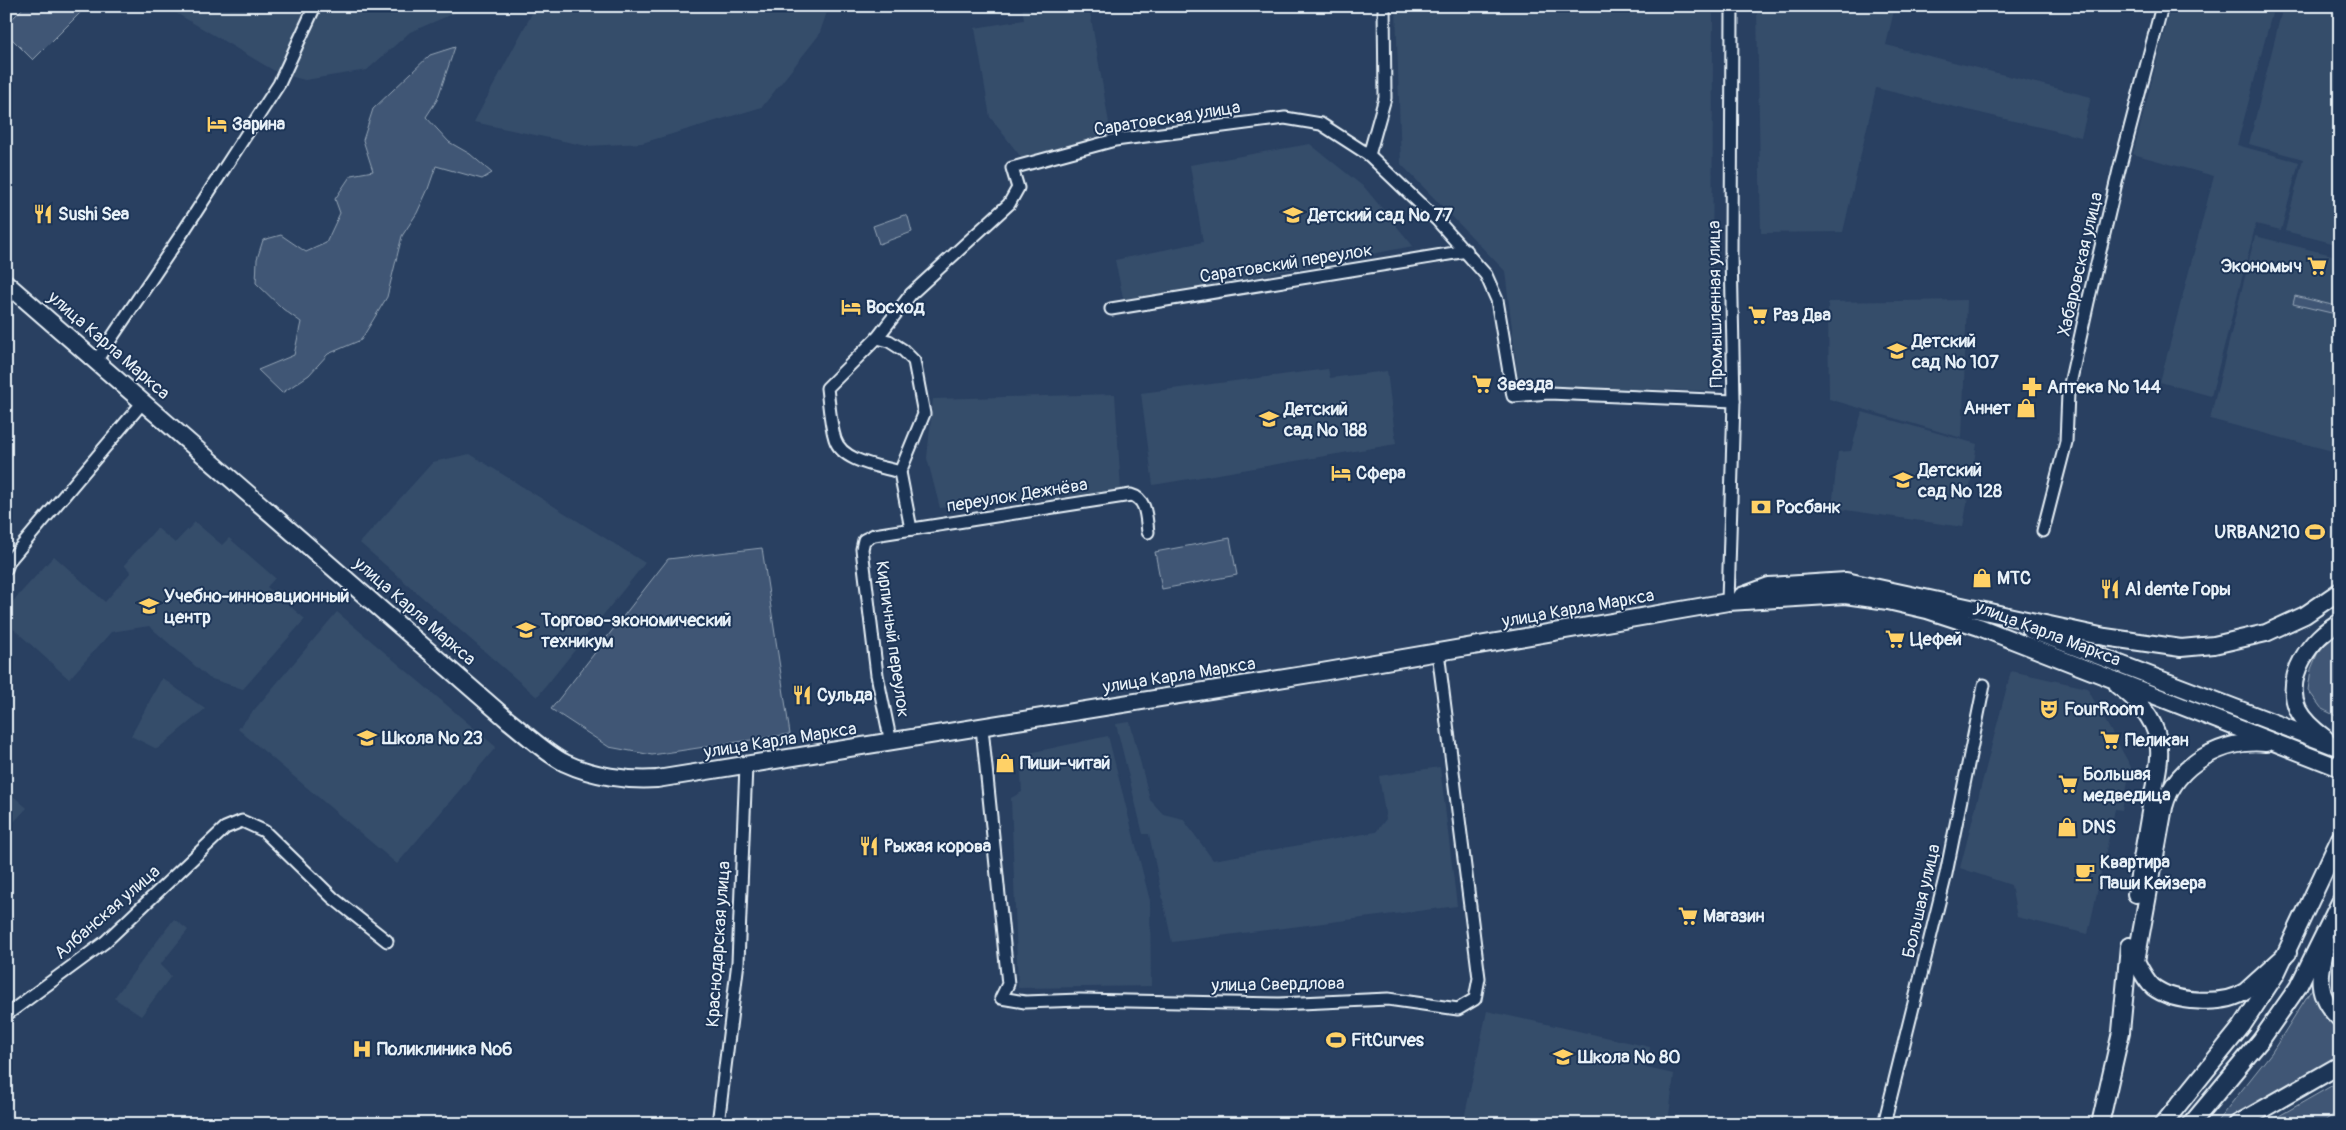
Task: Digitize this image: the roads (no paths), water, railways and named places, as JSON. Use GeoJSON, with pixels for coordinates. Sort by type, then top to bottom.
{"type":"FeatureCollection","features":[{"type":"Feature","properties":{"kind":"highway","name":"улица Карла Маркса"},"geometry":{"type":"LineString","coordinates":[[6,282],[509,721],[566,763],[604,775],[634,780],[657,779],[982,728],[1728,602],[1837,595],[1888,601],[1927,610],[1980,626],[2333,765]]}},
{"type":"Feature","properties":{"kind":"highway","name":"улица Карла Маркса"},"geometry":{"type":"LineString","coordinates":[[1728,602],[1769,586],[1846,580],[1935,599],[1984,612]]}},
{"type":"Feature","properties":{"kind":"highway"},"geometry":{"type":"LineString","coordinates":[[1984,612],[2104,637],[2180,648],[2214,645],[2266,633],[2304,615],[2340,590]]}},
{"type":"Feature","properties":{"kind":"highway"},"geometry":{"type":"LineString","coordinates":[[1984,612],[2337,746]]}},
{"type":"Feature","properties":{"kind":"highway"},"geometry":{"type":"LineString","coordinates":[[2337,746],[2311,728],[2298,710],[2294,696],[2295,680],[2307,650],[2318,637],[2340,622]]}},
{"type":"Feature","properties":{"kind":"highway"},"geometry":{"type":"LineString","coordinates":[[2097,673],[2123,689],[2141,707],[2153,725],[2160,750],[2158,772],[2132,914],[2120,1032],[2100,1124]]}},
{"type":"Feature","properties":{"kind":"highway"},"geometry":{"type":"LineString","coordinates":[[2286,746],[2246,742],[2222,748],[2196,762],[2176,784],[2166,799],[2164,807],[2136,961],[2152,986],[2160,990],[2176,996],[2218,1001],[2239,996],[2288,953]]}},
{"type":"Feature","properties":{"kind":"highway"},"geometry":{"type":"LineString","coordinates":[[2163,1124],[2242,1026],[2288,953],[2340,838]]}},
{"type":"Feature","properties":{"kind":"highway"},"geometry":{"type":"LineString","coordinates":[[2191,1124],[2261,1040],[2298,987],[2340,902]]}},
{"type":"Feature","properties":{"kind":"highway"},"geometry":{"type":"LineString","coordinates":[[2340,909],[2332,928],[2320,971],[2320,985],[2325,1001],[2340,1019]]}},
{"type":"Feature","properties":{"kind":"highway"},"geometry":{"type":"LineString","coordinates":[[2237,1124],[2340,1065]]}},
{"type":"Feature","properties":{"kind":"street"},"geometry":{"type":"LineString","coordinates":[[96,361],[279,84],[315,6]]}},
{"type":"Feature","properties":{"kind":"street"},"geometry":{"type":"LineString","coordinates":[[1384,6],[1386,98],[1369,155],[1438,220],[1486,275],[1497,300],[1513,396],[1549,393],[1734,401]]}},
{"type":"Feature","properties":{"kind":"street","name":"Промышленная улица"},"geometry":{"type":"LineString","coordinates":[[1728,602],[1734,401],[1731,253],[1732,6]]}},
{"type":"Feature","properties":{"kind":"street","name":"Хабаровская улица"},"geometry":{"type":"LineString","coordinates":[[2043,531],[2066,442],[2068,393],[2086,311],[2119,170],[2162,6]]}},
{"type":"Feature","properties":{"kind":"street","name":"Саратовская улица"},"geometry":{"type":"LineString","coordinates":[[877,338],[911,294],[1009,204],[1018,188],[1012,168],[1115,140],[1285,118],[1321,124],[1369,155]]}},
{"type":"Feature","properties":{"kind":"street","name":"Саратовский переулок"},"geometry":{"type":"LineString","coordinates":[[1111,309],[1467,251]]}},
{"type":"Feature","properties":{"kind":"street"},"geometry":{"type":"LineString","coordinates":[[900,472],[856,459],[842,450],[835,440],[827,388],[877,338],[889,341],[903,350],[914,361],[924,414],[900,472],[911,529]]}},
{"type":"Feature","properties":{"kind":"street"},"geometry":{"type":"LineString","coordinates":[[6,569],[9,561],[143,402]]}},
{"type":"Feature","properties":{"kind":"street","name":"переулок Дежнёва"},"geometry":{"type":"LineString","coordinates":[[864,540],[874,535],[1131,495],[1138,497],[1143,502],[1148,532]]}},
{"type":"Feature","properties":{"kind":"street","name":"Кирпичный переулок"},"geometry":{"type":"LineString","coordinates":[[864,540],[862,548],[877,675],[890,743]]}},
{"type":"Feature","properties":{"kind":"street","name":"улица Свердлова"},"geometry":{"type":"LineString","coordinates":[[982,728],[1008,984],[1001,998],[1025,1002],[1080,1000],[1279,1004],[1388,999],[1458,1009],[1475,999],[1479,978],[1438,652]]}},
{"type":"Feature","properties":{"kind":"street","name":"Большая улица"},"geometry":{"type":"LineString","coordinates":[[1884,1124],[1946,874],[1984,685]]}},
{"type":"Feature","properties":{"kind":"street","name":"Краснодарская улица"},"geometry":{"type":"LineString","coordinates":[[718,1124],[738,962],[746,766]]}},
{"type":"Feature","properties":{"kind":"street","name":"Албанская улица"},"geometry":{"type":"LineString","coordinates":[[6,1015],[105,942],[225,828],[242,821],[264,831],[333,898],[387,941]]}},
{"type":"Feature","properties":{"kind":"place","name":"Зарина"},"geometry":{"type":"Point","coordinates":[217,124]}},
{"type":"Feature","properties":{"kind":"place","name":"Sushi Sea"},"geometry":{"type":"Point","coordinates":[43,214]}},
{"type":"Feature","properties":{"kind":"place","name":"Детский сад № 77"},"geometry":{"type":"Point","coordinates":[1293,215]}},
{"type":"Feature","properties":{"kind":"place","name":"Экономыч"},"geometry":{"type":"Point","coordinates":[2317,266]}},
{"type":"Feature","properties":{"kind":"place","name":"Восход"},"geometry":{"type":"Point","coordinates":[851,307]}},
{"type":"Feature","properties":{"kind":"place","name":"Раз Два"},"geometry":{"type":"Point","coordinates":[1758,315]}},
{"type":"Feature","properties":{"kind":"place","name":"Детский сад № 107"},"geometry":{"type":"Point","coordinates":[1897,351]}},
{"type":"Feature","properties":{"kind":"place","name":"Звезда"},"geometry":{"type":"Point","coordinates":[1482,384]}},
{"type":"Feature","properties":{"kind":"place","name":"Аптека № 144"},"geometry":{"type":"Point","coordinates":[2032,387]}},
{"type":"Feature","properties":{"kind":"place","name":"Аннет"},"geometry":{"type":"Point","coordinates":[2026,408]}},
{"type":"Feature","properties":{"kind":"place","name":"Детский сад № 188"},"geometry":{"type":"Point","coordinates":[1269,419]}},
{"type":"Feature","properties":{"kind":"place","name":"Сфера"},"geometry":{"type":"Point","coordinates":[1341,473]}},
{"type":"Feature","properties":{"kind":"place","name":"Детский сад № 128"},"geometry":{"type":"Point","coordinates":[1903,480]}},
{"type":"Feature","properties":{"kind":"place","name":"Росбанк"},"geometry":{"type":"Point","coordinates":[1761,507]}},
{"type":"Feature","properties":{"kind":"place","name":"URBAN210"},"geometry":{"type":"Point","coordinates":[2315,532]}},
{"type":"Feature","properties":{"kind":"place","name":"МТС"},"geometry":{"type":"Point","coordinates":[1982,578]}},
{"type":"Feature","properties":{"kind":"place","name":"Al dente Горы"},"geometry":{"type":"Point","coordinates":[2110,589]}},
{"type":"Feature","properties":{"kind":"place","name":"Учебно-инновационный центр"},"geometry":{"type":"Point","coordinates":[149,606]}},
{"type":"Feature","properties":{"kind":"place","name":"Торгово-экономический техникум"},"geometry":{"type":"Point","coordinates":[526,630]}},
{"type":"Feature","properties":{"kind":"place","name":"Цефей"},"geometry":{"type":"Point","coordinates":[1895,639]}},
{"type":"Feature","properties":{"kind":"place","name":"Сульда"},"geometry":{"type":"Point","coordinates":[802,695]}},
{"type":"Feature","properties":{"kind":"place","name":"FourRoom"},"geometry":{"type":"Point","coordinates":[2049,709]}},
{"type":"Feature","properties":{"kind":"place","name":"Школа № 23"},"geometry":{"type":"Point","coordinates":[367,738]}},
{"type":"Feature","properties":{"kind":"place","name":"Пеликан"},"geometry":{"type":"Point","coordinates":[2110,740]}},
{"type":"Feature","properties":{"kind":"place","name":"Пиши-читай"},"geometry":{"type":"Point","coordinates":[1005,763]}},
{"type":"Feature","properties":{"kind":"place","name":"Большая медведица"},"geometry":{"type":"Point","coordinates":[2068,784]}},
{"type":"Feature","properties":{"kind":"place","name":"DNS"},"geometry":{"type":"Point","coordinates":[2067,827]}},
{"type":"Feature","properties":{"kind":"place","name":"Рыжая корова"},"geometry":{"type":"Point","coordinates":[869,846]}},
{"type":"Feature","properties":{"kind":"place","name":"Квартира Паши Кейзера"},"geometry":{"type":"Point","coordinates":[2085,872]}},
{"type":"Feature","properties":{"kind":"place","name":"Магазин"},"geometry":{"type":"Point","coordinates":[1688,916]}},
{"type":"Feature","properties":{"kind":"place","name":"FitCurves"},"geometry":{"type":"Point","coordinates":[1336,1040]}},
{"type":"Feature","properties":{"kind":"place","name":"Поликлиника №6"},"geometry":{"type":"Point","coordinates":[362,1049]}},
{"type":"Feature","properties":{"kind":"place","name":"Школа № 80"},"geometry":{"type":"Point","coordinates":[1563,1057]}}]}
